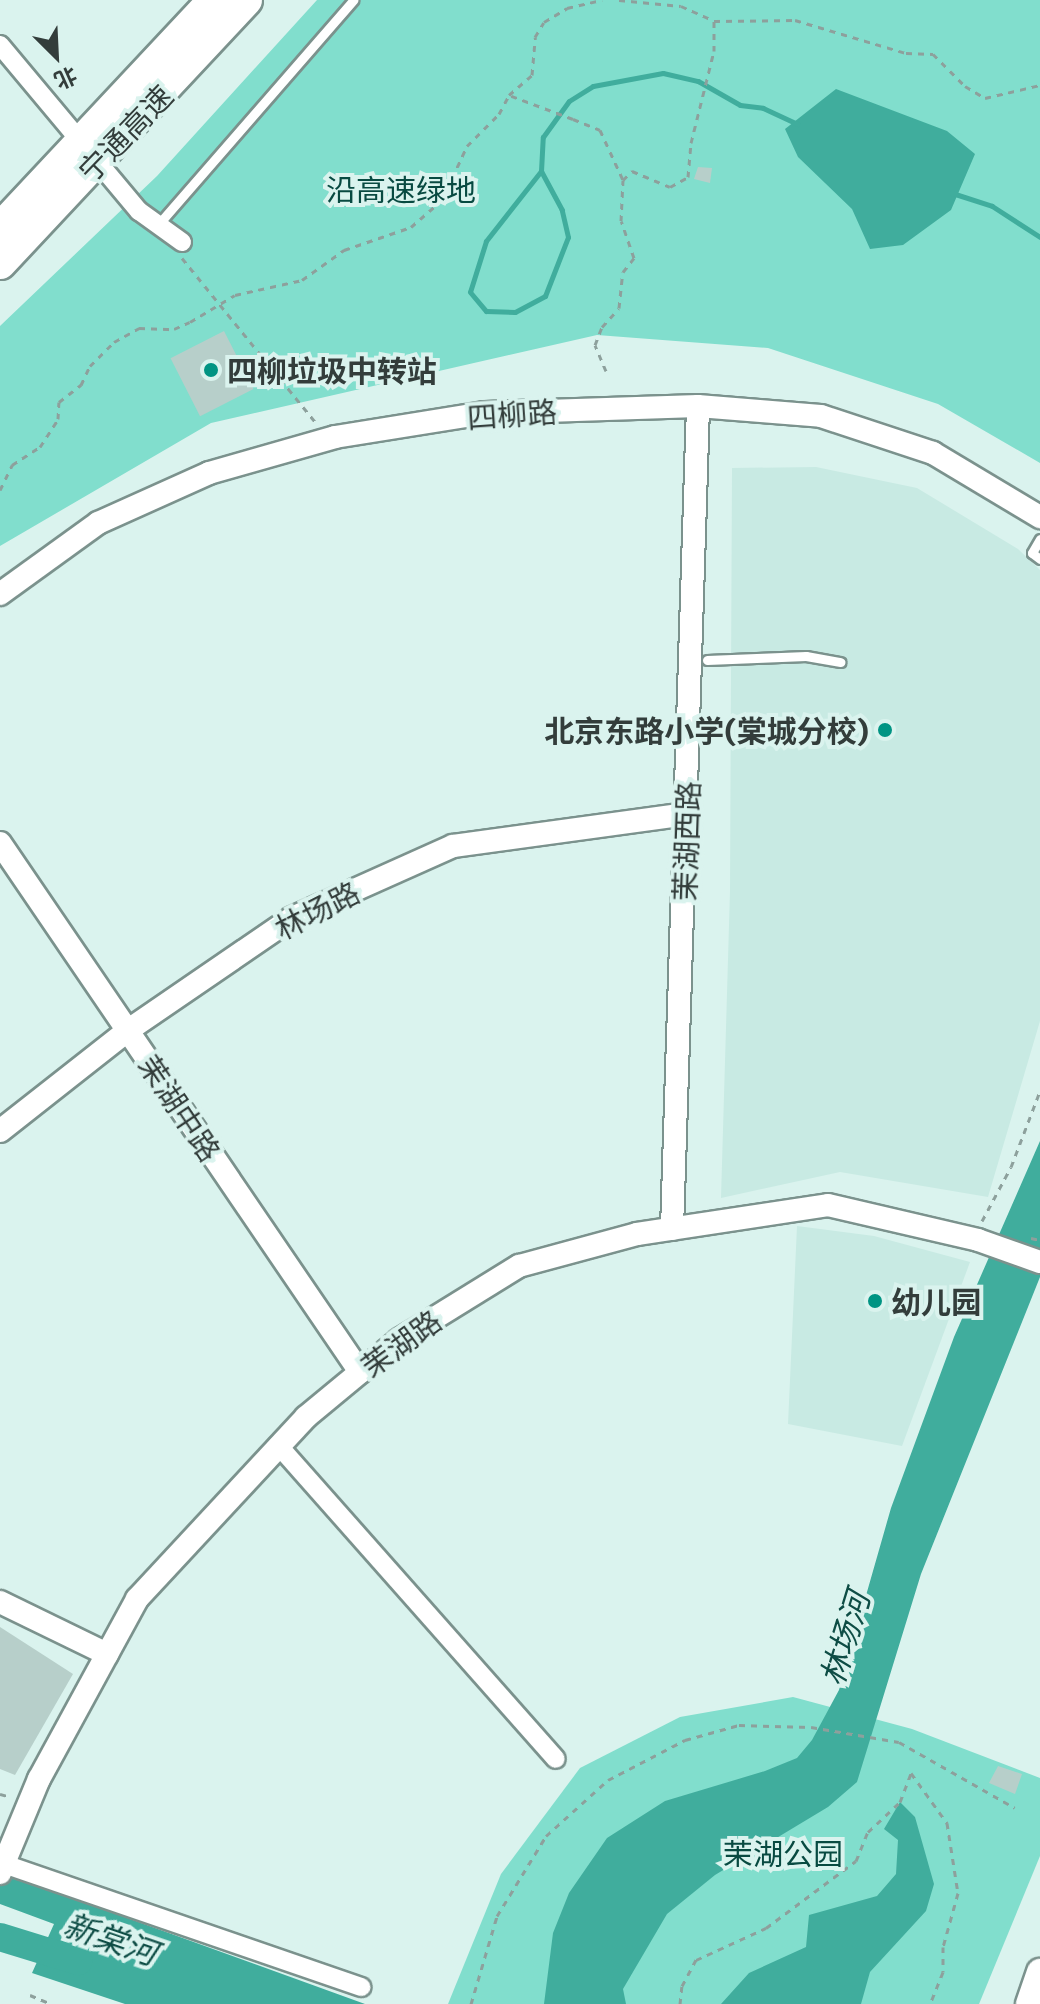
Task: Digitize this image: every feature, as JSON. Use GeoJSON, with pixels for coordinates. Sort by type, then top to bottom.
{"type":"FeatureCollection","features":[{"type":"Feature","properties":{"kind":"highway","name":"宁通高速"},"geometry":{"type":"LineString","coordinates":[[0,263],[214,0]]}},
{"type":"Feature","properties":{"kind":"highway","name":"宁通高速"},"geometry":{"type":"LineString","coordinates":[[0,229],[90,152],[246,0]]}},
{"type":"Feature","properties":{"kind":"main road"},"geometry":{"type":"LineString","coordinates":[[1029,2004],[1040,1972]]}},
{"type":"Feature","properties":{"kind":"street"},"geometry":{"type":"LineString","coordinates":[[0,45],[139,211],[182,242]]}},
{"type":"Feature","properties":{"kind":"street","name":"四柳路"},"geometry":{"type":"LineString","coordinates":[[0,594],[98,523],[209,473],[326,440],[485,413],[698,406],[821,416],[933,453],[1040,517]]}},
{"type":"Feature","properties":{"kind":"street","name":"茉湖西路"},"geometry":{"type":"LineString","coordinates":[[672,1229],[698,406]]}},
{"type":"Feature","properties":{"kind":"street","name":"林场路"},"geometry":{"type":"LineString","coordinates":[[0,1131],[127,1031],[292,918],[453,846],[687,814]]}},
{"type":"Feature","properties":{"kind":"street","name":"茉湖中路"},"geometry":{"type":"LineString","coordinates":[[0,843],[360,1372]]}},
{"type":"Feature","properties":{"kind":"street","name":"茉湖路"},"geometry":{"type":"LineString","coordinates":[[2,1869],[39,1779],[137,1599],[278,1445],[360,1372],[399,1340],[519,1266],[672,1229],[828,1205],[980,1230],[1040,1262]]}},
{"type":"Feature","properties":{"kind":"street"},"geometry":{"type":"LineString","coordinates":[[278,1445],[556,1759]]}},
{"type":"Feature","properties":{"kind":"street"},"geometry":{"type":"LineString","coordinates":[[0,1602],[107,1654]]}},
{"type":"Feature","properties":{"kind":"street"},"geometry":{"type":"LineString","coordinates":[[2,1869],[361,1987]]}},
{"type":"Feature","properties":{"kind":"lane"},"geometry":{"type":"LineString","coordinates":[[156,228],[353,0]]}},
{"type":"Feature","properties":{"kind":"lane"},"geometry":{"type":"LineString","coordinates":[[1040,539],[1032,553],[1040,559]]}},
{"type":"Feature","properties":{"kind":"lane"},"geometry":{"type":"LineString","coordinates":[[707,660],[806,656],[840,662]]}},
{"type":"Feature","properties":{"kind":"path"},"geometry":{"type":"LineString","coordinates":[[0,490],[12,465],[40,447],[58,419],[59,402],[81,385],[90,366],[114,342],[139,328],[182,326],[235,295],[302,280],[344,250],[411,227],[442,200],[467,146],[499,114],[509,95],[532,75],[535,37],[544,22],[567,8],[602,0]]}},
{"type":"Feature","properties":{"kind":"path"},"geometry":{"type":"LineString","coordinates":[[619,0],[681,6],[714,21],[787,18],[855,34],[906,53],[933,54],[965,86],[985,98],[1040,85]]}},
{"type":"Feature","properties":{"kind":"path"},"geometry":{"type":"LineString","coordinates":[[623,180],[632,171],[670,187],[688,177],[710,69],[714,21]]}},
{"type":"Feature","properties":{"kind":"path"},"geometry":{"type":"LineString","coordinates":[[509,95],[600,130],[623,180],[621,221],[634,258],[623,272],[619,308],[602,327],[595,345],[606,371]]}},
{"type":"Feature","properties":{"kind":"path"},"geometry":{"type":"LineString","coordinates":[[573,119],[582,121]]}},
{"type":"Feature","properties":{"kind":"path"},"geometry":{"type":"LineString","coordinates":[[156,228],[326,440]]}},
{"type":"Feature","properties":{"kind":"path"},"geometry":{"type":"LineString","coordinates":[[980,1230],[1011,1167],[1040,1091]]}},
{"type":"Feature","properties":{"kind":"path"},"geometry":{"type":"LineString","coordinates":[[471,2004],[497,1916],[538,1850],[608,1780],[685,1740],[739,1725],[811,1727],[899,1742],[1015,1808]]}},
{"type":"Feature","properties":{"kind":"path"},"geometry":{"type":"LineString","coordinates":[[680,2004],[682,1986],[696,1960],[766,1928],[856,1861],[868,1832],[900,1802],[911,1773],[947,1823],[958,1893],[943,1947],[943,1972],[930,2004]]}},
{"type":"Feature","properties":{"kind":"path"},"geometry":{"type":"LineString","coordinates":[[0,1794],[14,1798]]}},
{"type":"Feature","properties":{"kind":"path"},"geometry":{"type":"LineString","coordinates":[[30,1995],[51,2004]]}},
{"type":"Feature","properties":{"kind":"shaded area","name":"北京东路小学(棠城分校)"},"geometry":{"type":"Polygon","coordinates":[[[816,467],[917,488],[1018,549],[1040,570],[1040,1021],[988,1197],[840,1172],[721,1198],[730,891],[732,468],[816,467]]]}},
{"type":"Feature","properties":{"kind":"shaded area","name":"幼儿园"},"geometry":{"type":"Polygon","coordinates":[[[797,1226],[874,1236],[970,1262],[902,1446],[788,1424],[797,1226]]]}},
{"type":"Feature","properties":{"kind":"green space","name":"沿高速绿地"},"geometry":{"type":"Polygon","coordinates":[[[317,0],[1040,0],[1040,463],[938,404],[768,348],[597,335],[211,423],[0,546],[0,326],[157,176],[317,0]]]}},
{"type":"Feature","properties":{"kind":"green space","name":"茉湖公园"},"geometry":{"type":"Polygon","coordinates":[[[793,1697],[912,1729],[1040,1778],[1040,1856],[979,2004],[448,2004],[501,1874],[580,1768],[680,1717],[793,1697]]]}},
{"type":"Feature","properties":{"kind":"water"},"geometry":{"type":"Polygon","coordinates":[[[836,89],[947,131],[975,154],[951,210],[903,245],[870,249],[852,209],[798,157],[785,129],[836,89]]]}},
{"type":"Feature","properties":{"kind":"water"},"geometry":{"type":"Polygon","coordinates":[[[1040,1141],[1040,1277],[921,1574],[857,1782],[828,1807],[715,1875],[667,1914],[623,1989],[626,2004],[544,2004],[553,1933],[569,1893],[607,1838],[665,1801],[765,1771],[797,1758],[812,1740],[839,1690],[891,1508],[954,1337],[1040,1141]]]}},
{"type":"Feature","properties":{"kind":"water"},"geometry":{"type":"Polygon","coordinates":[[[900,1802],[915,1817],[934,1884],[926,1911],[870,1972],[861,2004],[721,2004],[749,1973],[806,1947],[809,1915],[877,1896],[896,1874],[898,1840],[884,1829],[900,1802]]]}},
{"type":"Feature","properties":{"kind":"water"},"geometry":{"type":"Polygon","coordinates":[[[0,1872],[365,2004],[125,2004],[32,1973],[54,1924],[0,1904],[0,1872]]]}},
{"type":"Feature","properties":{"kind":"building"},"geometry":{"type":"Polygon","coordinates":[[[698,167],[712,168],[710,183],[694,179],[698,167]]]}},
{"type":"Feature","properties":{"kind":"building","name":"四柳垃圾中转站"},"geometry":{"type":"Polygon","coordinates":[[[224,331],[254,389],[200,416],[171,358],[224,331]]]}},
{"type":"Feature","properties":{"kind":"building"},"geometry":{"type":"Polygon","coordinates":[[[0,1627],[73,1674],[15,1775],[0,1769],[0,1627]]]}},
{"type":"Feature","properties":{"kind":"building"},"geometry":{"type":"Polygon","coordinates":[[[998,1766],[1022,1774],[1015,1794],[989,1783],[998,1766]]]}},
{"type":"Feature","properties":{"kind":"waterway"},"geometry":{"type":"LineString","coordinates":[[541,171],[486,241],[470,292],[486,311],[515,312],[545,296],[568,237],[562,210],[541,171],[543,137],[569,101],[593,86],[663,73],[698,81],[740,105],[763,108],[798,124]]}},
{"type":"Feature","properties":{"kind":"waterway"},"geometry":{"type":"LineString","coordinates":[[952,193],[992,206],[1040,237]]}},
{"type":"Feature","properties":{"kind":"waterway","name":"新棠河"},"geometry":{"type":"LineString","coordinates":[[0,1937],[78,1961]]}},
{"type":"Feature","properties":{"kind":"place","name":"四柳垃圾中转站"},"geometry":{"type":"Point","coordinates":[211,370]}},
{"type":"Feature","properties":{"kind":"place","name":"北京东路小学(棠城分校)"},"geometry":{"type":"Point","coordinates":[885,730]}},
{"type":"Feature","properties":{"kind":"place","name":"幼儿园"},"geometry":{"type":"Point","coordinates":[875,1301]}},
{"type":"Feature","properties":{"kind":"water label","name":"林场河"},"geometry":{"type":"Point","coordinates":[844,1638]}}]}
